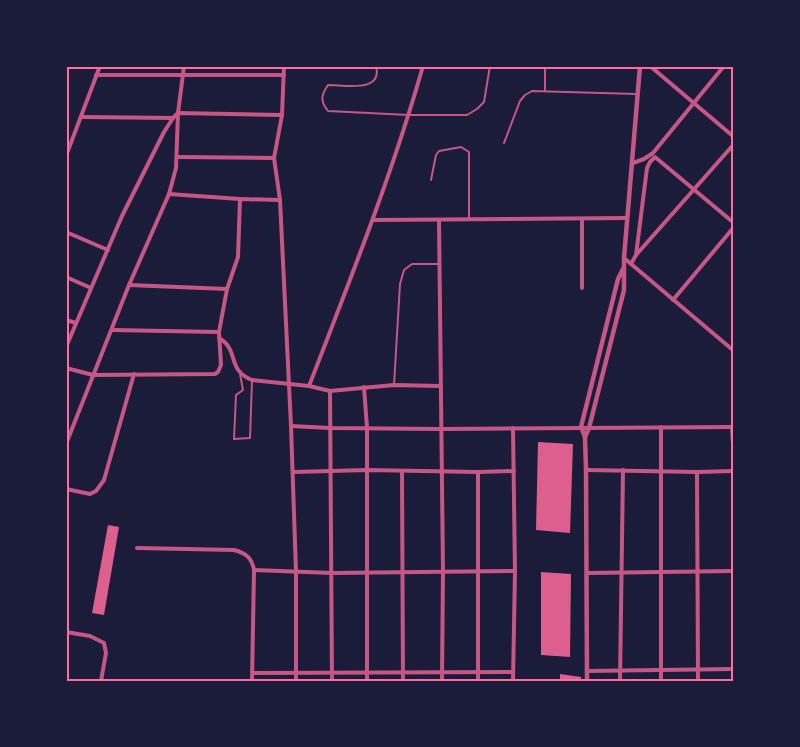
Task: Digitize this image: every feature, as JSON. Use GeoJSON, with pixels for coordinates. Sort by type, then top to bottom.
{"type":"FeatureCollection","features":[{"type":"Feature","properties":{"kind":"street"},"geometry":{"type":"LineString","coordinates":[[66,156],[100,66]]}},
{"type":"Feature","properties":{"kind":"street"},"geometry":{"type":"LineString","coordinates":[[66,444],[129,285],[169,194],[176,168],[178,114],[184,66]]}},
{"type":"Feature","properties":{"kind":"street"},"geometry":{"type":"LineString","coordinates":[[284,66],[282,115],[274,158],[280,200],[293,472],[296,572],[296,681]]}},
{"type":"Feature","properties":{"kind":"street"},"geometry":{"type":"LineString","coordinates":[[309,386],[373,220],[409,115],[423,66]]}},
{"type":"Feature","properties":{"kind":"street"},"geometry":{"type":"LineString","coordinates":[[585,437],[589,428],[624,290],[625,279],[623,270],[640,66]]}},
{"type":"Feature","properties":{"kind":"street"},"geometry":{"type":"LineString","coordinates":[[650,66],[734,137]]}},
{"type":"Feature","properties":{"kind":"street"},"geometry":{"type":"LineString","coordinates":[[633,163],[653,153],[724,66]]}},
{"type":"Feature","properties":{"kind":"street"},"geometry":{"type":"LineString","coordinates":[[96,75],[284,75]]}},
{"type":"Feature","properties":{"kind":"street"},"geometry":{"type":"LineString","coordinates":[[66,347],[126,208],[173,118],[178,114],[282,115]]}},
{"type":"Feature","properties":{"kind":"street"},"geometry":{"type":"LineString","coordinates":[[82,117],[173,118]]}},
{"type":"Feature","properties":{"kind":"street"},"geometry":{"type":"LineString","coordinates":[[631,264],[734,144]]}},
{"type":"Feature","properties":{"kind":"street"},"geometry":{"type":"LineString","coordinates":[[176,157],[274,158]]}},
{"type":"Feature","properties":{"kind":"street"},"geometry":{"type":"LineString","coordinates":[[636,256],[647,168],[653,158],[657,157],[734,223]]}},
{"type":"Feature","properties":{"kind":"street"},"geometry":{"type":"LineString","coordinates":[[169,194],[240,200],[280,200]]}},
{"type":"Feature","properties":{"kind":"street"},"geometry":{"type":"LineString","coordinates":[[66,368],[93,375],[215,374],[218,372],[222,365],[219,332],[227,289],[238,256],[240,200]]}},
{"type":"Feature","properties":{"kind":"street"},"geometry":{"type":"LineString","coordinates":[[373,220],[627,218]]}},
{"type":"Feature","properties":{"kind":"street"},"geometry":{"type":"LineString","coordinates":[[582,219],[582,288]]}},
{"type":"Feature","properties":{"kind":"street"},"geometry":{"type":"LineString","coordinates":[[438,220],[443,571],[442,681]]}},
{"type":"Feature","properties":{"kind":"street"},"geometry":{"type":"LineString","coordinates":[[673,300],[734,228]]}},
{"type":"Feature","properties":{"kind":"street"},"geometry":{"type":"LineString","coordinates":[[66,232],[108,250]]}},
{"type":"Feature","properties":{"kind":"street"},"geometry":{"type":"LineString","coordinates":[[624,258],[734,351]]}},
{"type":"Feature","properties":{"kind":"street"},"geometry":{"type":"LineString","coordinates":[[587,681],[586,470],[585,437],[581,427],[618,279],[623,270]]}},
{"type":"Feature","properties":{"kind":"street"},"geometry":{"type":"LineString","coordinates":[[66,277],[91,288]]}},
{"type":"Feature","properties":{"kind":"street"},"geometry":{"type":"LineString","coordinates":[[129,285],[227,289]]}},
{"type":"Feature","properties":{"kind":"street"},"geometry":{"type":"LineString","coordinates":[[66,320],[76,324]]}},
{"type":"Feature","properties":{"kind":"street"},"geometry":{"type":"LineString","coordinates":[[112,330],[219,332]]}},
{"type":"Feature","properties":{"kind":"street"},"geometry":{"type":"LineString","coordinates":[[219,338],[228,345],[240,374],[252,380],[288,383],[330,391],[364,387],[440,386]]}},
{"type":"Feature","properties":{"kind":"street"},"geometry":{"type":"LineString","coordinates":[[66,489],[90,494],[96,491],[104,480],[134,374]]}},
{"type":"Feature","properties":{"kind":"street"},"geometry":{"type":"LineString","coordinates":[[364,387],[367,428],[367,681]]}},
{"type":"Feature","properties":{"kind":"street"},"geometry":{"type":"LineString","coordinates":[[330,391],[332,681]]}},
{"type":"Feature","properties":{"kind":"street"},"geometry":{"type":"LineString","coordinates":[[291,426],[440,429],[733,427],[734,462]]}},
{"type":"Feature","properties":{"kind":"street"},"geometry":{"type":"LineString","coordinates":[[661,426],[661,681]]}},
{"type":"Feature","properties":{"kind":"street"},"geometry":{"type":"LineString","coordinates":[[513,428],[515,571],[513,681]]}},
{"type":"Feature","properties":{"kind":"street"},"geometry":{"type":"LineString","coordinates":[[293,472],[367,470],[514,471]]}},
{"type":"Feature","properties":{"kind":"street"},"geometry":{"type":"LineString","coordinates":[[586,470],[697,472],[734,470]]}},
{"type":"Feature","properties":{"kind":"street"},"geometry":{"type":"LineString","coordinates":[[620,681],[623,470]]}},
{"type":"Feature","properties":{"kind":"street"},"geometry":{"type":"LineString","coordinates":[[402,471],[403,681]]}},
{"type":"Feature","properties":{"kind":"street"},"geometry":{"type":"LineString","coordinates":[[478,472],[478,681]]}},
{"type":"Feature","properties":{"kind":"street"},"geometry":{"type":"LineString","coordinates":[[697,472],[698,681]]}},
{"type":"Feature","properties":{"kind":"street"},"geometry":{"type":"LineString","coordinates":[[137,548],[234,550],[244,552],[250,559],[254,570],[252,681]]}},
{"type":"Feature","properties":{"kind":"street"},"geometry":{"type":"LineString","coordinates":[[254,570],[332,573],[515,571]]}},
{"type":"Feature","properties":{"kind":"street"},"geometry":{"type":"LineString","coordinates":[[586,573],[734,571]]}},
{"type":"Feature","properties":{"kind":"street"},"geometry":{"type":"LineString","coordinates":[[66,632],[90,636],[104,643],[106,653],[101,681]]}},
{"type":"Feature","properties":{"kind":"street"},"geometry":{"type":"LineString","coordinates":[[587,671],[734,670]]}},
{"type":"Feature","properties":{"kind":"street"},"geometry":{"type":"LineString","coordinates":[[253,673],[513,672]]}},
{"type":"Feature","properties":{"kind":"lane"},"geometry":{"type":"LineString","coordinates":[[376,66],[378,74],[375,81],[368,85],[328,85],[322,97],[323,104],[328,111],[409,115],[467,115],[484,102],[490,66]]}},
{"type":"Feature","properties":{"kind":"lane"},"geometry":{"type":"LineString","coordinates":[[545,66],[545,92]]}},
{"type":"Feature","properties":{"kind":"lane"},"geometry":{"type":"LineString","coordinates":[[504,143],[520,101],[532,91],[638,94]]}},
{"type":"Feature","properties":{"kind":"lane"},"geometry":{"type":"LineString","coordinates":[[431,180],[436,155],[439,150],[461,148],[469,152],[469,218]]}},
{"type":"Feature","properties":{"kind":"lane"},"geometry":{"type":"LineString","coordinates":[[394,386],[400,284],[404,270],[412,264],[440,264]]}},
{"type":"Feature","properties":{"kind":"lane"},"geometry":{"type":"LineString","coordinates":[[240,374],[243,390],[236,395],[234,439],[250,438],[252,380]]}},
{"type":"Feature","properties":{"kind":"building"},"geometry":{"type":"Polygon","coordinates":[[[538,442],[573,444],[570,533],[536,530],[538,442]]]}},
{"type":"Feature","properties":{"kind":"building"},"geometry":{"type":"Polygon","coordinates":[[[108,525],[119,527],[104,615],[92,613],[108,525]]]}},
{"type":"Feature","properties":{"kind":"building"},"geometry":{"type":"Polygon","coordinates":[[[541,572],[571,574],[570,657],[541,655],[541,572]]]}},
{"type":"Feature","properties":{"kind":"building"},"geometry":{"type":"Polygon","coordinates":[[[560,674],[581,677],[581,681],[560,681],[560,674]]]}}]}
